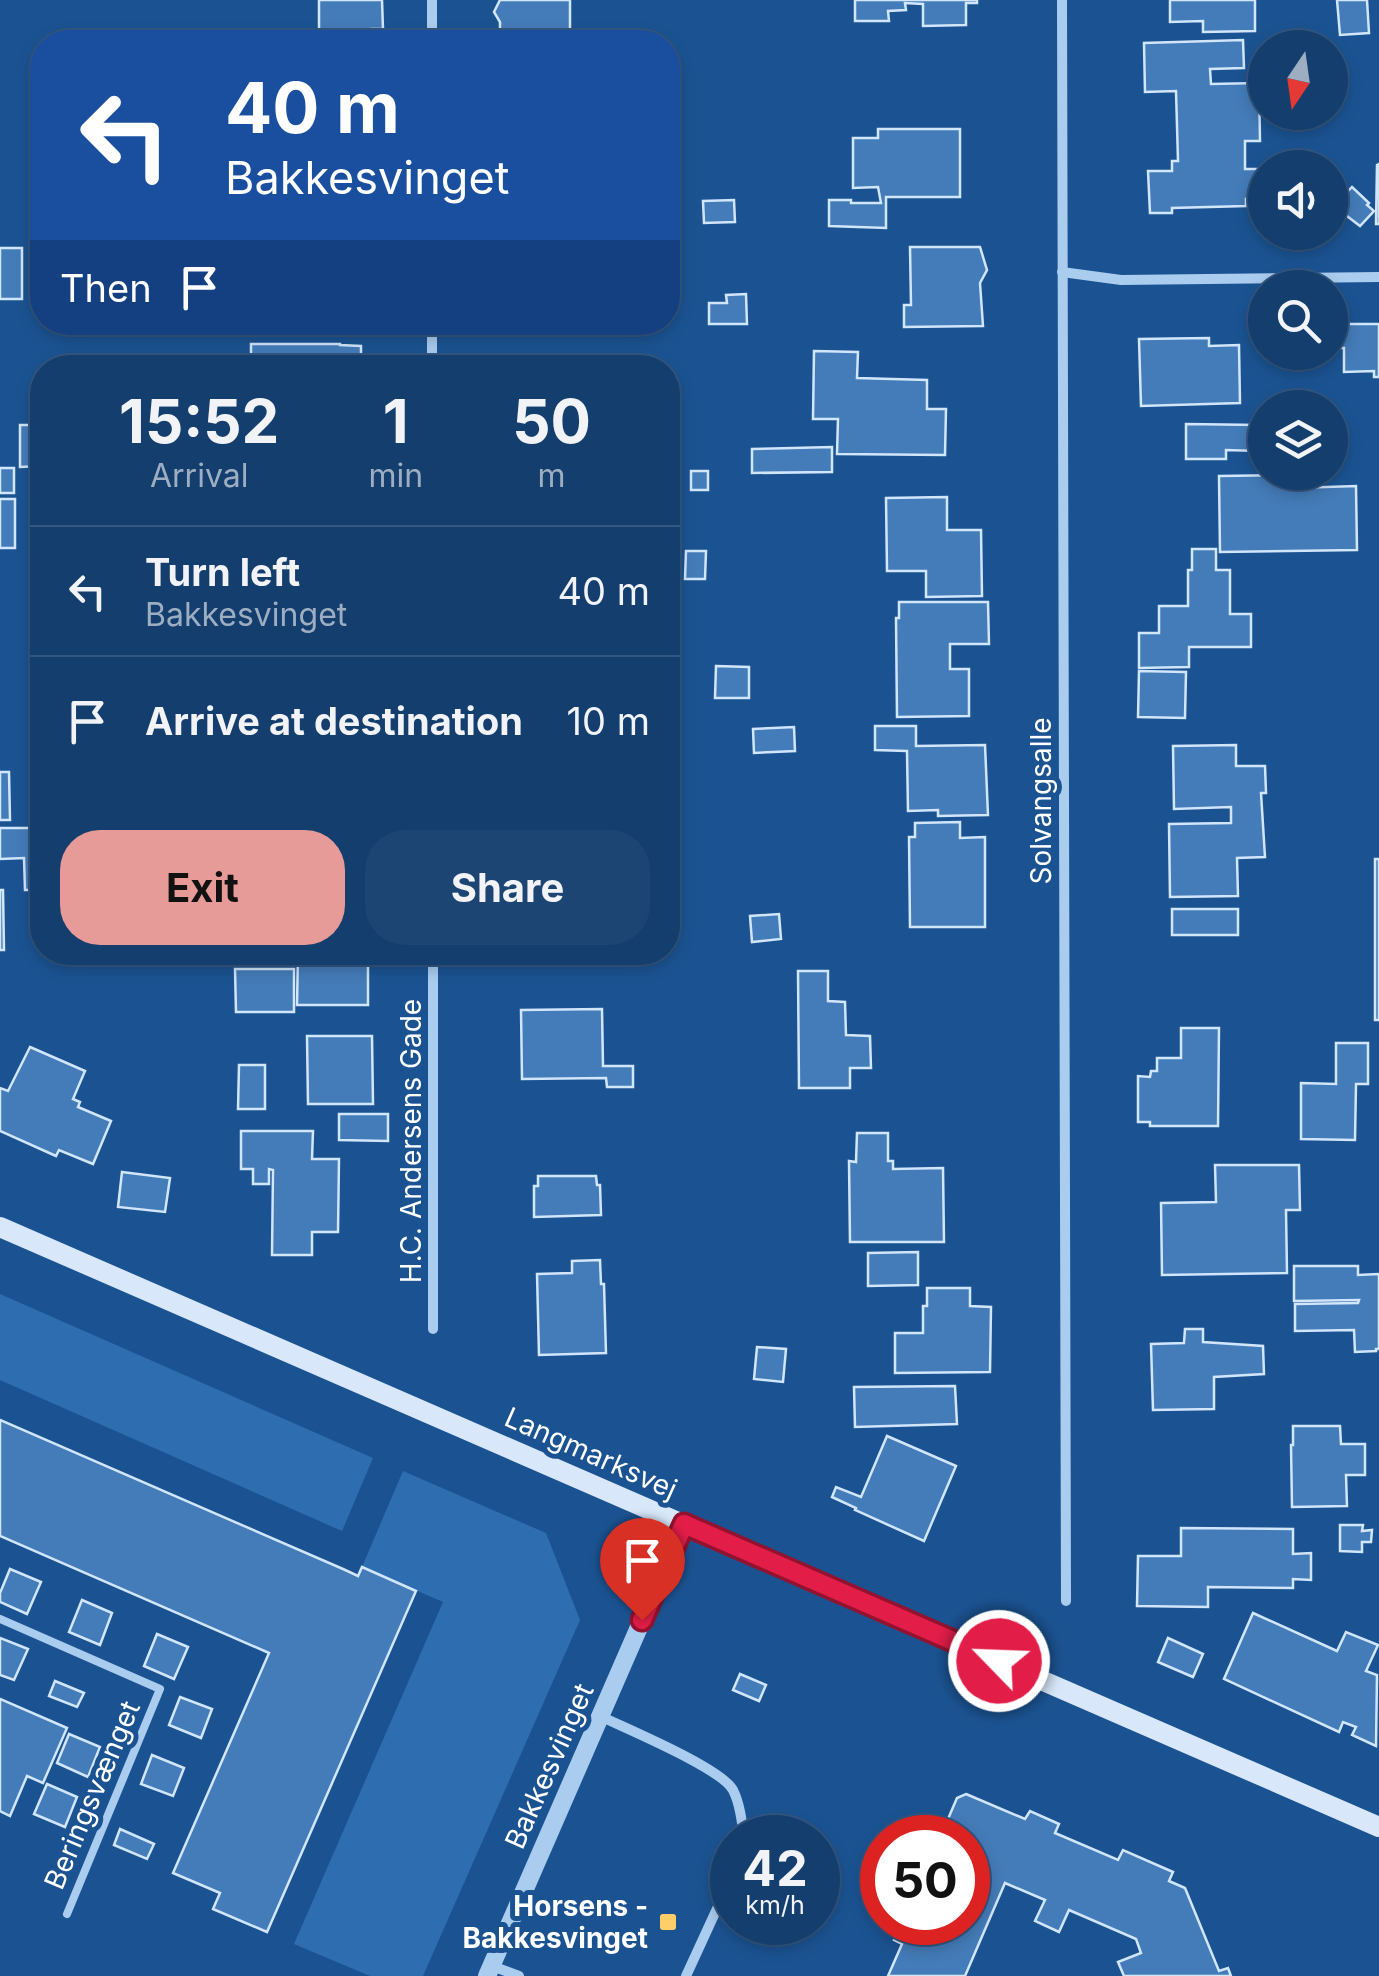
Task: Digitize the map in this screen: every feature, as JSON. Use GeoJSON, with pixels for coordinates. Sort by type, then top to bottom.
{"type":"FeatureCollection","features":[{"type":"Feature","properties":{"kind":"main road","name":"Langmarksvej"},"geometry":{"type":"LineString","coordinates":[[0,1226],[1379,1827]]}},
{"type":"Feature","properties":{"kind":"street"},"geometry":{"type":"LineString","coordinates":[[432,0],[432,30]]}},
{"type":"Feature","properties":{"kind":"street","name":"Solvangsalle"},"geometry":{"type":"LineString","coordinates":[[1062,0],[1066,1601]]}},
{"type":"Feature","properties":{"kind":"street"},"geometry":{"type":"LineString","coordinates":[[1062,272],[1121,280],[1379,277]]}},
{"type":"Feature","properties":{"kind":"street","name":"H.C. Andersens Gade"},"geometry":{"type":"LineString","coordinates":[[433,965],[433,1329]]}},
{"type":"Feature","properties":{"kind":"street","name":"Bakkesvinget"},"geometry":{"type":"LineString","coordinates":[[489,1971],[684,1524]]}},
{"type":"Feature","properties":{"kind":"street"},"geometry":{"type":"LineString","coordinates":[[600,1716],[711,1769],[732,1787],[740,1815]]}},
{"type":"Feature","properties":{"kind":"street"},"geometry":{"type":"LineString","coordinates":[[686,1976],[710,1924]]}},
{"type":"Feature","properties":{"kind":"street"},"geometry":{"type":"LineString","coordinates":[[489,1971],[519,1976]]}},
{"type":"Feature","properties":{"kind":"lane","name":"Beringsvænget"},"geometry":{"type":"LineString","coordinates":[[0,1618],[160,1689],[67,1914]]}},
{"type":"Feature","properties":{"kind":"shaded area"},"geometry":{"type":"Polygon","coordinates":[[[0,1294],[373,1458],[342,1531],[0,1380],[0,1294]]]}},
{"type":"Feature","properties":{"kind":"shaded area"},"geometry":{"type":"Polygon","coordinates":[[[403,1471],[546,1533],[580,1620],[423,1976],[370,1976],[294,1944],[443,1602],[362,1567],[403,1471]]]}},
{"type":"Feature","properties":{"kind":"building"},"geometry":{"type":"Polygon","coordinates":[[[319,0],[382,0],[383,29],[319,30],[319,0]]]}},
{"type":"Feature","properties":{"kind":"building"},"geometry":{"type":"Polygon","coordinates":[[[500,0],[570,0],[570,30],[500,30],[494,12],[500,0]]]}},
{"type":"Feature","properties":{"kind":"building"},"geometry":{"type":"Polygon","coordinates":[[[855,0],[977,3],[966,3],[966,25],[923,26],[923,4],[905,3],[906,10],[888,11],[889,21],[855,21],[855,0]]]}},
{"type":"Feature","properties":{"kind":"building"},"geometry":{"type":"Polygon","coordinates":[[[1170,0],[1255,0],[1255,30],[1203,32],[1203,21],[1170,22],[1170,0]]]}},
{"type":"Feature","properties":{"kind":"building"},"geometry":{"type":"Polygon","coordinates":[[[1337,0],[1367,0],[1369,33],[1348,34],[1348,30],[1340,30],[1337,0]]]}},
{"type":"Feature","properties":{"kind":"building"},"geometry":{"type":"Polygon","coordinates":[[[1243,40],[1244,68],[1210,69],[1211,84],[1248,83],[1248,130],[1260,130],[1260,141],[1245,141],[1246,206],[1172,208],[1172,213],[1150,213],[1148,171],[1172,171],[1172,161],[1178,161],[1176,91],[1145,92],[1144,43],[1243,40]]]}},
{"type":"Feature","properties":{"kind":"building"},"geometry":{"type":"Polygon","coordinates":[[[878,129],[960,129],[960,197],[886,197],[886,228],[829,226],[829,200],[881,203],[878,187],[853,188],[853,138],[878,138],[878,129]]]}},
{"type":"Feature","properties":{"kind":"building"},"geometry":{"type":"Polygon","coordinates":[[[1377,165],[1379,224],[1376,224],[1377,165]]]}},
{"type":"Feature","properties":{"kind":"building"},"geometry":{"type":"Polygon","coordinates":[[[1352,187],[1374,211],[1360,226],[1348,217],[1348,191],[1352,187]]]}},
{"type":"Feature","properties":{"kind":"building"},"geometry":{"type":"Polygon","coordinates":[[[734,200],[735,222],[704,223],[703,201],[734,200]]]}},
{"type":"Feature","properties":{"kind":"building"},"geometry":{"type":"Polygon","coordinates":[[[910,247],[980,247],[987,270],[980,283],[983,326],[904,327],[904,305],[911,305],[910,247]]]}},
{"type":"Feature","properties":{"kind":"building"},"geometry":{"type":"Polygon","coordinates":[[[0,248],[22,248],[22,299],[0,299],[0,248]]]}},
{"type":"Feature","properties":{"kind":"building"},"geometry":{"type":"Polygon","coordinates":[[[746,294],[747,324],[709,324],[709,303],[727,303],[726,295],[746,294]]]}},
{"type":"Feature","properties":{"kind":"building"},"geometry":{"type":"Polygon","coordinates":[[[1348,324],[1379,324],[1379,377],[1374,377],[1374,371],[1344,372],[1348,370],[1348,324]]]}},
{"type":"Feature","properties":{"kind":"building"},"geometry":{"type":"Polygon","coordinates":[[[1209,338],[1209,346],[1239,345],[1240,403],[1141,406],[1139,339],[1209,338]]]}},
{"type":"Feature","properties":{"kind":"building"},"geometry":{"type":"Polygon","coordinates":[[[251,344],[361,346],[361,355],[251,355],[251,344]]]}},
{"type":"Feature","properties":{"kind":"building"},"geometry":{"type":"Polygon","coordinates":[[[814,351],[858,352],[857,378],[927,380],[927,409],[946,409],[945,455],[837,454],[838,419],[813,419],[814,351]]]}},
{"type":"Feature","properties":{"kind":"building"},"geometry":{"type":"Polygon","coordinates":[[[1186,424],[1248,425],[1248,451],[1226,450],[1226,459],[1186,459],[1186,424]]]}},
{"type":"Feature","properties":{"kind":"building"},"geometry":{"type":"Polygon","coordinates":[[[20,425],[30,425],[30,467],[20,467],[20,425]]]}},
{"type":"Feature","properties":{"kind":"building"},"geometry":{"type":"Polygon","coordinates":[[[832,447],[832,472],[752,473],[752,449],[832,447]]]}},
{"type":"Feature","properties":{"kind":"building"},"geometry":{"type":"Polygon","coordinates":[[[0,468],[14,468],[14,493],[0,493],[0,468]]]}},
{"type":"Feature","properties":{"kind":"building"},"geometry":{"type":"Polygon","coordinates":[[[691,471],[708,471],[708,490],[691,490],[691,471]]]}},
{"type":"Feature","properties":{"kind":"building"},"geometry":{"type":"Polygon","coordinates":[[[1219,476],[1248,476],[1248,490],[1348,490],[1348,486],[1356,486],[1357,550],[1220,552],[1219,476]]]}},
{"type":"Feature","properties":{"kind":"building"},"geometry":{"type":"Polygon","coordinates":[[[947,497],[947,530],[981,530],[982,596],[926,597],[926,571],[887,571],[886,498],[947,497]]]}},
{"type":"Feature","properties":{"kind":"building"},"geometry":{"type":"Polygon","coordinates":[[[0,499],[15,499],[15,548],[0,548],[0,499]]]}},
{"type":"Feature","properties":{"kind":"building"},"geometry":{"type":"Polygon","coordinates":[[[1192,549],[1216,549],[1216,570],[1230,570],[1230,614],[1251,614],[1251,647],[1189,647],[1189,667],[1139,668],[1139,633],[1159,633],[1159,606],[1188,606],[1192,549]]]}},
{"type":"Feature","properties":{"kind":"building"},"geometry":{"type":"Polygon","coordinates":[[[686,551],[706,551],[705,579],[685,579],[686,551]]]}},
{"type":"Feature","properties":{"kind":"building"},"geometry":{"type":"Polygon","coordinates":[[[899,602],[988,602],[989,644],[950,644],[950,669],[969,669],[969,716],[897,717],[899,602]]]}},
{"type":"Feature","properties":{"kind":"building"},"geometry":{"type":"Polygon","coordinates":[[[716,666],[749,667],[749,698],[715,698],[716,666]]]}},
{"type":"Feature","properties":{"kind":"building"},"geometry":{"type":"Polygon","coordinates":[[[1139,671],[1186,672],[1185,718],[1138,717],[1139,671]]]}},
{"type":"Feature","properties":{"kind":"building"},"geometry":{"type":"Polygon","coordinates":[[[875,726],[916,726],[916,746],[985,745],[988,815],[938,816],[938,810],[908,811],[907,751],[875,750],[875,726]]]}},
{"type":"Feature","properties":{"kind":"building"},"geometry":{"type":"Polygon","coordinates":[[[794,727],[795,751],[754,753],[753,729],[794,727]]]}},
{"type":"Feature","properties":{"kind":"building"},"geometry":{"type":"Polygon","coordinates":[[[1236,745],[1236,766],[1265,766],[1266,793],[1261,793],[1265,857],[1237,858],[1238,896],[1170,897],[1169,824],[1231,823],[1231,807],[1174,809],[1173,746],[1236,745]]]}},
{"type":"Feature","properties":{"kind":"building"},"geometry":{"type":"Polygon","coordinates":[[[0,772],[9,772],[10,820],[0,820],[0,772]]]}},
{"type":"Feature","properties":{"kind":"building"},"geometry":{"type":"Polygon","coordinates":[[[960,822],[960,838],[985,837],[985,927],[910,927],[909,837],[915,837],[915,823],[960,822]]]}},
{"type":"Feature","properties":{"kind":"building"},"geometry":{"type":"Polygon","coordinates":[[[0,828],[30,828],[30,890],[25,890],[24,858],[0,859],[0,828]]]}},
{"type":"Feature","properties":{"kind":"building"},"geometry":{"type":"Polygon","coordinates":[[[1375,859],[1379,859],[1379,1020],[1375,1020],[1375,859]]]}},
{"type":"Feature","properties":{"kind":"building"},"geometry":{"type":"Polygon","coordinates":[[[3,890],[4,950],[0,950],[3,890]]]}},
{"type":"Feature","properties":{"kind":"building"},"geometry":{"type":"Polygon","coordinates":[[[1172,909],[1238,909],[1238,935],[1172,935],[1172,909]]]}},
{"type":"Feature","properties":{"kind":"building"},"geometry":{"type":"Polygon","coordinates":[[[779,914],[781,939],[752,942],[750,916],[779,914]]]}},
{"type":"Feature","properties":{"kind":"building"},"geometry":{"type":"Polygon","coordinates":[[[298,965],[368,965],[368,1005],[297,1005],[298,965]]]}},
{"type":"Feature","properties":{"kind":"building"},"geometry":{"type":"Polygon","coordinates":[[[235,969],[294,969],[294,1012],[236,1012],[235,969]]]}},
{"type":"Feature","properties":{"kind":"building"},"geometry":{"type":"Polygon","coordinates":[[[798,971],[828,971],[828,1001],[845,1002],[846,1035],[870,1036],[871,1068],[850,1068],[850,1088],[799,1088],[798,971]]]}},
{"type":"Feature","properties":{"kind":"building"},"geometry":{"type":"Polygon","coordinates":[[[602,1009],[603,1066],[633,1066],[633,1087],[607,1087],[606,1078],[522,1079],[521,1010],[602,1009]]]}},
{"type":"Feature","properties":{"kind":"building"},"geometry":{"type":"Polygon","coordinates":[[[1181,1028],[1219,1028],[1218,1126],[1150,1126],[1150,1122],[1138,1122],[1138,1076],[1150,1077],[1151,1071],[1157,1071],[1157,1058],[1181,1058],[1181,1028]]]}},
{"type":"Feature","properties":{"kind":"building"},"geometry":{"type":"Polygon","coordinates":[[[307,1036],[372,1036],[373,1104],[308,1104],[307,1036]]]}},
{"type":"Feature","properties":{"kind":"building"},"geometry":{"type":"Polygon","coordinates":[[[1336,1043],[1368,1043],[1368,1084],[1356,1084],[1355,1140],[1301,1139],[1301,1083],[1336,1084],[1336,1043]]]}},
{"type":"Feature","properties":{"kind":"building"},"geometry":{"type":"Polygon","coordinates":[[[30,1047],[85,1071],[73,1099],[80,1102],[78,1107],[111,1121],[93,1164],[59,1150],[56,1156],[0,1131],[0,1088],[8,1091],[30,1047]]]}},
{"type":"Feature","properties":{"kind":"building"},"geometry":{"type":"Polygon","coordinates":[[[239,1065],[265,1065],[265,1109],[238,1109],[239,1065]]]}},
{"type":"Feature","properties":{"kind":"building"},"geometry":{"type":"Polygon","coordinates":[[[339,1114],[388,1114],[388,1141],[339,1140],[339,1114]]]}},
{"type":"Feature","properties":{"kind":"building"},"geometry":{"type":"Polygon","coordinates":[[[241,1131],[313,1131],[312,1159],[339,1159],[338,1232],[312,1232],[312,1255],[272,1255],[273,1170],[269,1169],[269,1184],[253,1184],[253,1169],[241,1169],[241,1131]]]}},
{"type":"Feature","properties":{"kind":"building"},"geometry":{"type":"Polygon","coordinates":[[[857,1133],[888,1133],[888,1161],[893,1161],[893,1169],[943,1168],[944,1242],[850,1242],[849,1161],[856,1162],[857,1133]]]}},
{"type":"Feature","properties":{"kind":"building"},"geometry":{"type":"Polygon","coordinates":[[[1215,1165],[1299,1165],[1300,1210],[1286,1210],[1287,1273],[1162,1275],[1161,1203],[1216,1202],[1215,1165]]]}},
{"type":"Feature","properties":{"kind":"building"},"geometry":{"type":"Polygon","coordinates":[[[122,1172],[170,1178],[165,1212],[118,1207],[122,1172]]]}},
{"type":"Feature","properties":{"kind":"building"},"geometry":{"type":"Polygon","coordinates":[[[538,1176],[596,1176],[601,1215],[534,1217],[534,1186],[538,1186],[538,1176]]]}},
{"type":"Feature","properties":{"kind":"building"},"geometry":{"type":"Polygon","coordinates":[[[918,1252],[918,1285],[868,1286],[868,1253],[918,1252]]]}},
{"type":"Feature","properties":{"kind":"building"},"geometry":{"type":"Polygon","coordinates":[[[600,1260],[606,1353],[539,1355],[537,1274],[572,1273],[572,1261],[600,1260]]]}},
{"type":"Feature","properties":{"kind":"building"},"geometry":{"type":"Polygon","coordinates":[[[1294,1266],[1358,1266],[1358,1275],[1379,1274],[1379,1349],[1355,1352],[1354,1330],[1295,1331],[1295,1304],[1359,1300],[1294,1301],[1294,1266]]]}},
{"type":"Feature","properties":{"kind":"building"},"geometry":{"type":"Polygon","coordinates":[[[927,1288],[970,1288],[970,1306],[991,1307],[990,1372],[895,1373],[895,1333],[923,1333],[927,1288]]]}},
{"type":"Feature","properties":{"kind":"building"},"geometry":{"type":"Polygon","coordinates":[[[1185,1329],[1203,1329],[1203,1342],[1263,1346],[1264,1374],[1214,1377],[1214,1409],[1153,1410],[1151,1344],[1184,1343],[1185,1329]]]}},
{"type":"Feature","properties":{"kind":"building"},"geometry":{"type":"Polygon","coordinates":[[[757,1347],[786,1349],[783,1382],[754,1379],[757,1347]]]}},
{"type":"Feature","properties":{"kind":"building"},"geometry":{"type":"Polygon","coordinates":[[[955,1386],[957,1424],[855,1427],[854,1387],[955,1386]]]}},
{"type":"Feature","properties":{"kind":"building"},"geometry":{"type":"Polygon","coordinates":[[[0,1420],[358,1576],[362,1567],[416,1591],[267,1932],[213,1909],[220,1893],[173,1873],[269,1653],[0,1536],[0,1420]]]}},
{"type":"Feature","properties":{"kind":"building"},"geometry":{"type":"Polygon","coordinates":[[[1293,1426],[1340,1426],[1341,1444],[1365,1444],[1365,1475],[1346,1475],[1347,1506],[1292,1507],[1293,1426]]]}},
{"type":"Feature","properties":{"kind":"building"},"geometry":{"type":"Polygon","coordinates":[[[887,1436],[956,1466],[924,1541],[832,1497],[836,1487],[861,1497],[887,1436]]]}},
{"type":"Feature","properties":{"kind":"building"},"geometry":{"type":"Polygon","coordinates":[[[1340,1525],[1363,1525],[1362,1531],[1372,1530],[1371,1542],[1362,1542],[1362,1552],[1340,1551],[1340,1525]]]}},
{"type":"Feature","properties":{"kind":"building"},"geometry":{"type":"Polygon","coordinates":[[[1181,1528],[1293,1529],[1293,1554],[1311,1553],[1311,1580],[1293,1579],[1293,1588],[1208,1587],[1208,1607],[1137,1606],[1138,1556],[1181,1556],[1181,1528]]]}},
{"type":"Feature","properties":{"kind":"building"},"geometry":{"type":"Polygon","coordinates":[[[10,1569],[41,1582],[27,1614],[0,1602],[10,1569]]]}},
{"type":"Feature","properties":{"kind":"building"},"geometry":{"type":"Polygon","coordinates":[[[82,1600],[112,1613],[100,1645],[69,1632],[82,1600]]]}},
{"type":"Feature","properties":{"kind":"building"},"geometry":{"type":"Polygon","coordinates":[[[1253,1613],[1337,1651],[1346,1632],[1378,1645],[1366,1671],[1377,1675],[1376,1746],[1352,1735],[1356,1727],[1343,1722],[1339,1732],[1224,1679],[1253,1613]]]}},
{"type":"Feature","properties":{"kind":"building"},"geometry":{"type":"Polygon","coordinates":[[[157,1634],[188,1647],[174,1679],[144,1666],[157,1634]]]}},
{"type":"Feature","properties":{"kind":"building"},"geometry":{"type":"Polygon","coordinates":[[[0,1638],[28,1649],[14,1680],[0,1675],[0,1638]]]}},
{"type":"Feature","properties":{"kind":"building"},"geometry":{"type":"Polygon","coordinates":[[[1168,1638],[1203,1654],[1193,1677],[1158,1662],[1168,1638]]]}},
{"type":"Feature","properties":{"kind":"building"},"geometry":{"type":"Polygon","coordinates":[[[740,1674],[766,1685],[759,1701],[733,1690],[740,1674]]]}},
{"type":"Feature","properties":{"kind":"building"},"geometry":{"type":"Polygon","coordinates":[[[55,1681],[84,1693],[77,1707],[49,1696],[55,1681]]]}},
{"type":"Feature","properties":{"kind":"building"},"geometry":{"type":"Polygon","coordinates":[[[180,1697],[212,1709],[201,1738],[169,1725],[180,1697]]]}},
{"type":"Feature","properties":{"kind":"building"},"geometry":{"type":"Polygon","coordinates":[[[0,1699],[67,1728],[43,1783],[27,1776],[10,1816],[0,1811],[0,1699]]]}},
{"type":"Feature","properties":{"kind":"building"},"geometry":{"type":"Polygon","coordinates":[[[69,1734],[100,1747],[88,1777],[57,1763],[69,1734]]]}},
{"type":"Feature","properties":{"kind":"building"},"geometry":{"type":"Polygon","coordinates":[[[152,1755],[184,1768],[173,1796],[141,1784],[152,1755]]]}},
{"type":"Feature","properties":{"kind":"building"},"geometry":{"type":"Polygon","coordinates":[[[47,1784],[77,1797],[65,1827],[34,1814],[47,1784]]]}},
{"type":"Feature","properties":{"kind":"building"},"geometry":{"type":"Polygon","coordinates":[[[966,1794],[1025,1819],[1030,1811],[1059,1824],[1055,1833],[1118,1860],[1123,1850],[1173,1872],[1169,1881],[1185,1888],[1219,1971],[1228,1968],[1231,1976],[1124,1976],[1118,1962],[1141,1953],[1136,1939],[1069,1910],[1059,1932],[1035,1921],[1045,1900],[1005,1883],[990,1918],[990,1815],[950,1815],[957,1798],[966,1794]]]}},
{"type":"Feature","properties":{"kind":"building"},"geometry":{"type":"Polygon","coordinates":[[[120,1829],[154,1844],[147,1859],[114,1845],[120,1829]]]}},
{"type":"Feature","properties":{"kind":"building"},"geometry":{"type":"Polygon","coordinates":[[[902,1945],[978,1945],[965,1976],[888,1976],[902,1945]]]}},
{"type":"Feature","properties":{"kind":"place","name":"Horsens - Bakkesvinget"},"geometry":{"type":"Point","coordinates":[668,1922]}},
{"type":"Feature","properties":{"kind":"route"},"geometry":{"type":"LineString","coordinates":[[642,1620],[684,1524],[999,1661]]}}]}
